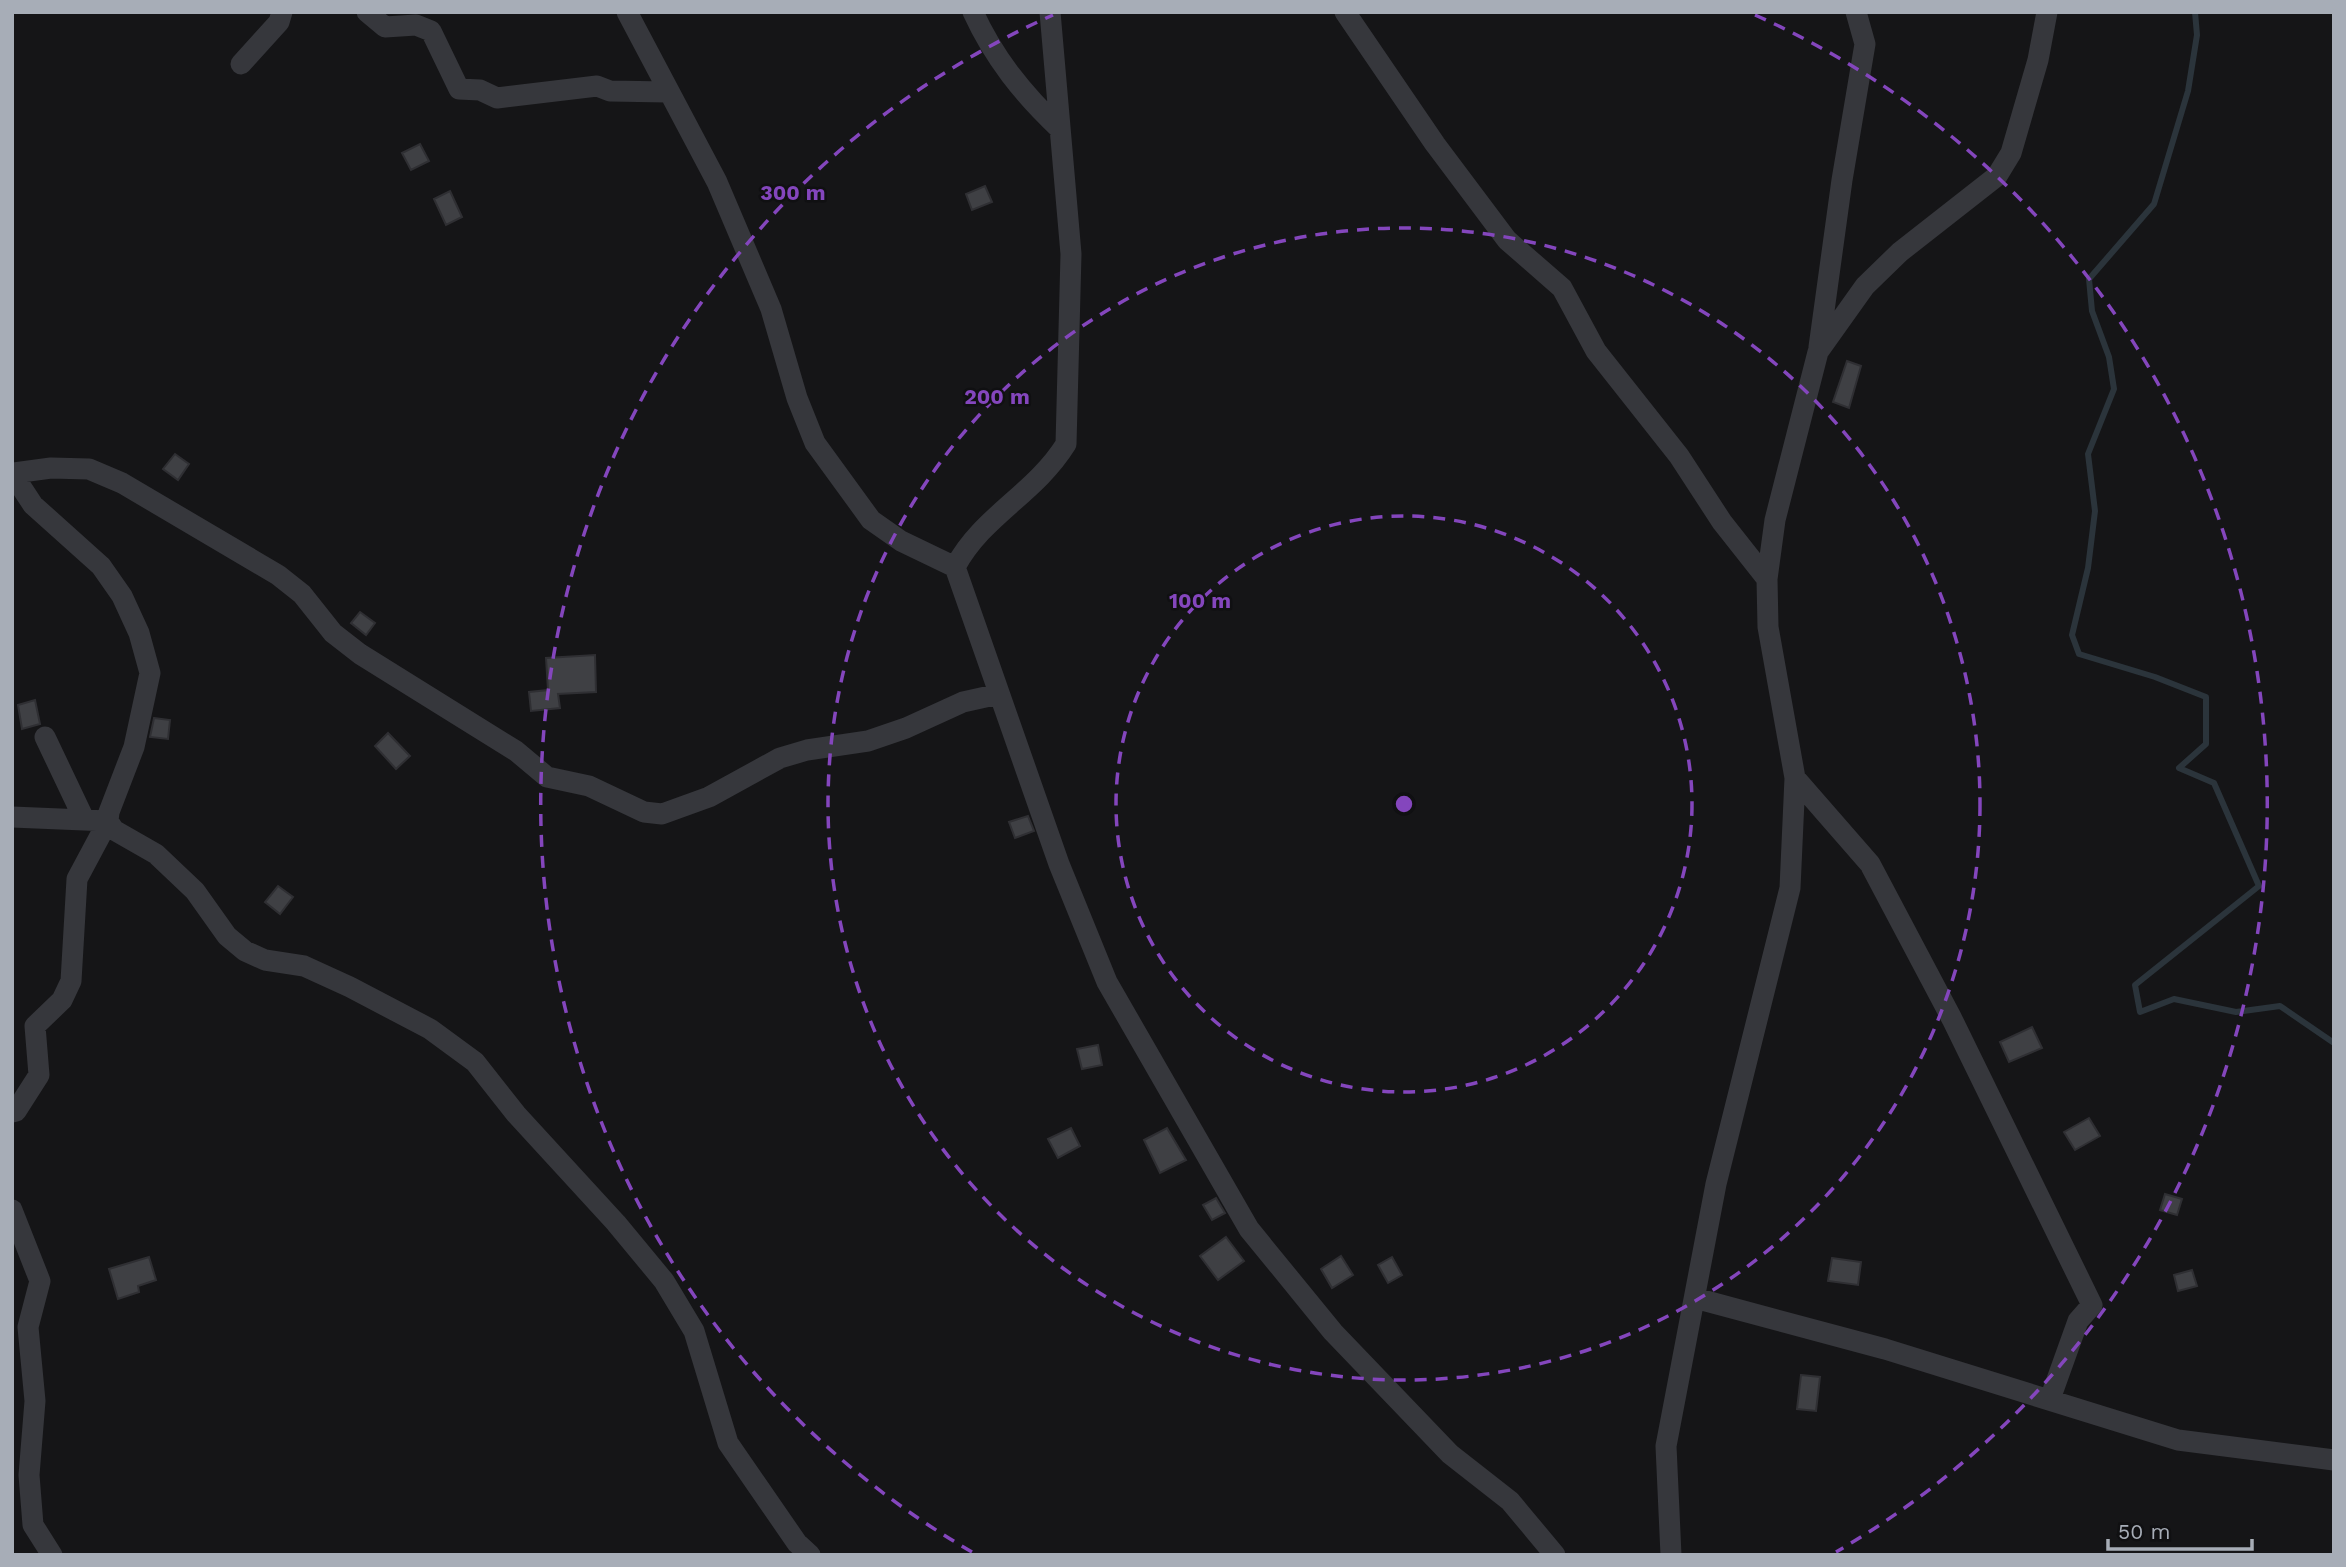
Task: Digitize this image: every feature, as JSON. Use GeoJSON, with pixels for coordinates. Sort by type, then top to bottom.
{"type":"FeatureCollection","features":[{"type":"Feature","properties":{"kind":"street"},"geometry":{"type":"LineString","coordinates":[[241,64],[279,22],[282,12]]}},
{"type":"Feature","properties":{"kind":"street"},"geometry":{"type":"LineString","coordinates":[[367,12],[385,27],[416,25],[431,30],[459,89],[480,90],[497,98],[597,86],[610,91],[667,92]]}},
{"type":"Feature","properties":{"kind":"street"},"geometry":{"type":"LineString","coordinates":[[627,12],[717,182],[771,309],[797,398],[815,443],[871,520],[901,541],[955,567],[1059,864],[1107,982],[1249,1229],[1333,1332],[1450,1454],[1510,1501],[1555,1555]]}},
{"type":"Feature","properties":{"kind":"street"},"geometry":{"type":"LineString","coordinates":[[973,12],[990,49],[1031,101],[1060,129]]}},
{"type":"Feature","properties":{"kind":"street"},"geometry":{"type":"LineString","coordinates":[[955,567],[968,543],[1051,468],[1066,444],[1071,254],[1050,12]]}},
{"type":"Feature","properties":{"kind":"street"},"geometry":{"type":"LineString","coordinates":[[1345,12],[1434,144],[1507,240],[1562,288],[1596,351],[1679,456],[1722,522],[1767,579]]}},
{"type":"Feature","properties":{"kind":"street"},"geometry":{"type":"LineString","coordinates":[[1671,1555],[1666,1446],[1716,1184],[1790,888],[1795,778],[1768,627],[1767,579],[1775,520],[1818,352],[1842,180],[1865,44],[1856,12]]}},
{"type":"Feature","properties":{"kind":"street"},"geometry":{"type":"LineString","coordinates":[[1818,352],[1865,286],[1900,252],[1997,176],[2011,153],[2038,60],[2047,12]]}},
{"type":"Feature","properties":{"kind":"street"},"geometry":{"type":"LineString","coordinates":[[12,1112],[39,1075],[35,1026],[62,1000],[71,981],[77,879],[108,821],[134,747],[150,673],[139,633],[122,596],[101,566],[33,505],[13,473],[51,468],[89,469],[122,483],[278,575],[302,594],[333,633],[351,647],[516,751],[547,776],[589,786],[644,812],[662,814],[709,797],[780,758],[807,750],[868,741],[906,728],[963,702],[999,694]]}},
{"type":"Feature","properties":{"kind":"street"},"geometry":{"type":"LineString","coordinates":[[45,737],[84,819]]}},
{"type":"Feature","properties":{"kind":"street"},"geometry":{"type":"LineString","coordinates":[[1795,778],[1870,864],[1952,1019],[2092,1305],[2078,1321],[2050,1399]]}},
{"type":"Feature","properties":{"kind":"street"},"geometry":{"type":"LineString","coordinates":[[12,817],[108,821]]}},
{"type":"Feature","properties":{"kind":"street"},"geometry":{"type":"LineString","coordinates":[[108,821],[114,830],[156,854],[195,891],[226,936],[245,951],[265,960],[304,966],[350,987],[430,1029],[475,1062],[516,1114],[616,1223],[664,1281],[694,1331],[728,1443],[797,1543],[810,1555]]}},
{"type":"Feature","properties":{"kind":"street"},"geometry":{"type":"LineString","coordinates":[[12,1210],[40,1281],[27,1327],[35,1401],[29,1475],[33,1525],[52,1555]]}},
{"type":"Feature","properties":{"kind":"street"},"geometry":{"type":"LineString","coordinates":[[1695,1298],[1885,1349],[2178,1440],[2334,1460]]}},
{"type":"Feature","properties":{"kind":"building"},"geometry":{"type":"Polygon","coordinates":[[[420,144],[429,161],[411,170],[402,153],[420,144]]]}},
{"type":"Feature","properties":{"kind":"building"},"geometry":{"type":"Polygon","coordinates":[[[985,186],[992,202],[972,210],[966,194],[985,186]]]}},
{"type":"Feature","properties":{"kind":"building"},"geometry":{"type":"Polygon","coordinates":[[[450,191],[462,217],[446,225],[434,199],[450,191]]]}},
{"type":"Feature","properties":{"kind":"building"},"geometry":{"type":"Polygon","coordinates":[[[1847,361],[1861,366],[1849,408],[1833,402],[1847,361]]]}},
{"type":"Feature","properties":{"kind":"building"},"geometry":{"type":"Polygon","coordinates":[[[175,454],[189,464],[178,480],[163,469],[175,454]]]}},
{"type":"Feature","properties":{"kind":"building"},"geometry":{"type":"Polygon","coordinates":[[[360,612],[375,623],[366,635],[351,623],[360,612]]]}},
{"type":"Feature","properties":{"kind":"building"},"geometry":{"type":"Polygon","coordinates":[[[595,655],[596,692],[558,694],[560,708],[531,711],[529,692],[548,690],[546,658],[595,655]]]}},
{"type":"Feature","properties":{"kind":"building"},"geometry":{"type":"Polygon","coordinates":[[[35,700],[40,724],[22,729],[18,705],[35,700]]]}},
{"type":"Feature","properties":{"kind":"building"},"geometry":{"type":"Polygon","coordinates":[[[154,718],[170,720],[168,739],[150,737],[154,718]]]}},
{"type":"Feature","properties":{"kind":"building"},"geometry":{"type":"Polygon","coordinates":[[[388,733],[410,756],[396,769],[375,746],[388,733]]]}},
{"type":"Feature","properties":{"kind":"building"},"geometry":{"type":"Polygon","coordinates":[[[1028,816],[1034,831],[1015,838],[1009,822],[1028,816]]]}},
{"type":"Feature","properties":{"kind":"building"},"geometry":{"type":"Polygon","coordinates":[[[278,886],[293,897],[280,914],[265,902],[278,886]]]}},
{"type":"Feature","properties":{"kind":"building"},"geometry":{"type":"Polygon","coordinates":[[[2032,1027],[2042,1048],[2009,1062],[2000,1042],[2032,1027]]]}},
{"type":"Feature","properties":{"kind":"building"},"geometry":{"type":"Polygon","coordinates":[[[1098,1045],[1102,1065],[1082,1069],[1077,1049],[1098,1045]]]}},
{"type":"Feature","properties":{"kind":"building"},"geometry":{"type":"Polygon","coordinates":[[[2089,1118],[2100,1136],[2075,1150],[2064,1132],[2089,1118]]]}},
{"type":"Feature","properties":{"kind":"building"},"geometry":{"type":"Polygon","coordinates":[[[1071,1128],[1080,1146],[1058,1158],[1048,1139],[1071,1128]]]}},
{"type":"Feature","properties":{"kind":"building"},"geometry":{"type":"Polygon","coordinates":[[[1167,1128],[1186,1160],[1160,1173],[1144,1140],[1167,1128]]]}},
{"type":"Feature","properties":{"kind":"building"},"geometry":{"type":"Polygon","coordinates":[[[2165,1194],[2182,1199],[2177,1215],[2160,1210],[2165,1194]]]}},
{"type":"Feature","properties":{"kind":"building"},"geometry":{"type":"Polygon","coordinates":[[[1216,1198],[1225,1213],[1212,1220],[1203,1205],[1216,1198]]]}},
{"type":"Feature","properties":{"kind":"building"},"geometry":{"type":"Polygon","coordinates":[[[1226,1237],[1244,1261],[1218,1280],[1200,1256],[1226,1237]]]}},
{"type":"Feature","properties":{"kind":"building"},"geometry":{"type":"Polygon","coordinates":[[[1341,1256],[1353,1275],[1332,1288],[1321,1269],[1341,1256]]]}},
{"type":"Feature","properties":{"kind":"building"},"geometry":{"type":"Polygon","coordinates":[[[149,1257],[156,1280],[138,1286],[139,1292],[118,1299],[109,1269],[149,1257]]]}},
{"type":"Feature","properties":{"kind":"building"},"geometry":{"type":"Polygon","coordinates":[[[1392,1257],[1402,1275],[1388,1283],[1378,1265],[1392,1257]]]}},
{"type":"Feature","properties":{"kind":"building"},"geometry":{"type":"Polygon","coordinates":[[[1832,1258],[1861,1262],[1858,1285],[1828,1281],[1832,1258]]]}},
{"type":"Feature","properties":{"kind":"building"},"geometry":{"type":"Polygon","coordinates":[[[2192,1270],[2197,1286],[2178,1291],[2174,1275],[2192,1270]]]}},
{"type":"Feature","properties":{"kind":"building"},"geometry":{"type":"Polygon","coordinates":[[[1801,1375],[1820,1377],[1816,1411],[1797,1409],[1801,1375]]]}},
{"type":"Feature","properties":{"kind":"waterway"},"geometry":{"type":"LineString","coordinates":[[2195,12],[2197,35],[2188,91],[2154,204],[2089,279],[2092,311],[2109,357],[2114,389],[2088,454],[2095,511],[2088,568],[2072,635],[2079,654],[2155,677],[2206,697],[2206,744],[2179,768],[2214,783],[2259,886],[2135,985],[2140,1012],[2174,999],[2236,1012],[2280,1006],[2334,1043]]}}]}
